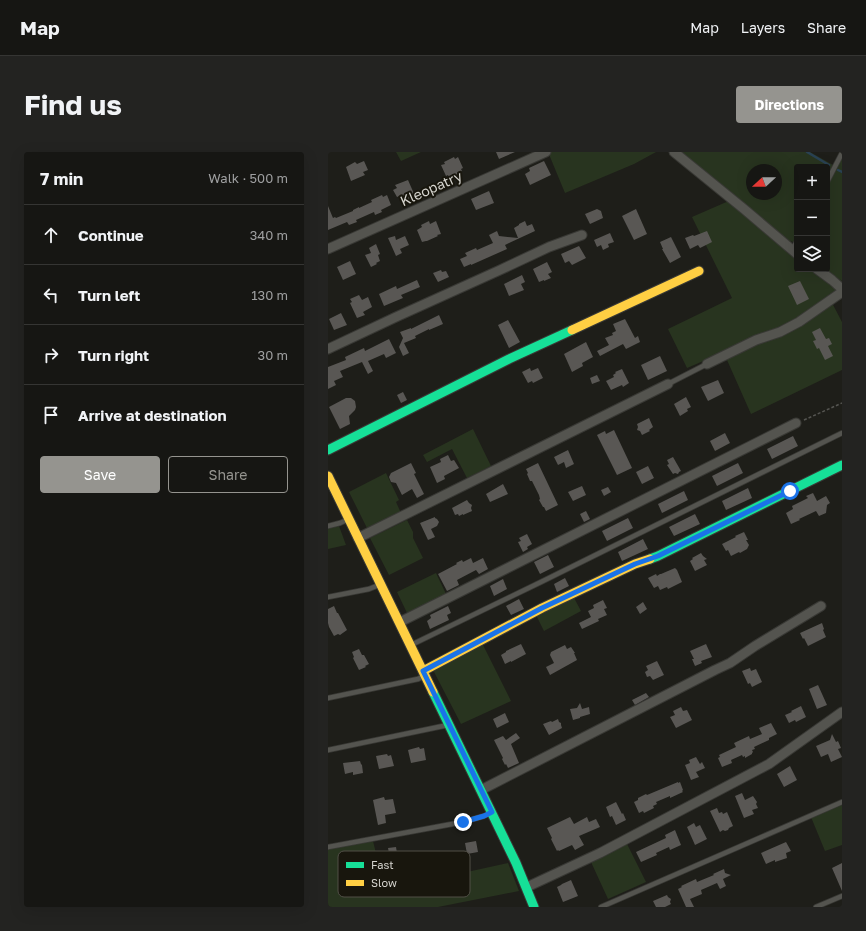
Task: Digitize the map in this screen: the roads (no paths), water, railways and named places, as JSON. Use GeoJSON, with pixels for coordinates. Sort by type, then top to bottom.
{"type":"FeatureCollection","features":[{"type":"Feature","properties":{"kind":"street","name":"Kleopatry"},"geometry":{"type":"LineString","coordinates":[[328,249],[546,152]]}},
{"type":"Feature","properties":{"kind":"street"},"geometry":{"type":"LineString","coordinates":[[674,152],[794,251]]}},
{"type":"Feature","properties":{"kind":"street"},"geometry":{"type":"LineString","coordinates":[[328,349],[549,247],[582,235]]}},
{"type":"Feature","properties":{"kind":"street"},"geometry":{"type":"LineString","coordinates":[[328,450],[509,359],[699,271]]}},
{"type":"Feature","properties":{"kind":"street"},"geometry":{"type":"LineString","coordinates":[[707,364],[756,340],[780,332],[799,322],[842,291],[832,280],[821,272]]}},
{"type":"Feature","properties":{"kind":"street"},"geometry":{"type":"LineString","coordinates":[[358,538],[668,384]]}},
{"type":"Feature","properties":{"kind":"street"},"geometry":{"type":"LineString","coordinates":[[400,622],[796,423]]}},
{"type":"Feature","properties":{"kind":"street"},"geometry":{"type":"LineString","coordinates":[[424,673],[542,608],[635,564],[658,556],[842,465]]}},
{"type":"Feature","properties":{"kind":"street"},"geometry":{"type":"LineString","coordinates":[[328,476],[516,862],[534,907]]}},
{"type":"Feature","properties":{"kind":"street"},"geometry":{"type":"LineString","coordinates":[[481,790],[730,663],[821,606]]}},
{"type":"Feature","properties":{"kind":"street"},"geometry":{"type":"LineString","coordinates":[[527,887],[600,852],[769,764],[842,712]]}},
{"type":"Feature","properties":{"kind":"lane"},"geometry":{"type":"LineString","coordinates":[[830,176],[841,153]]}},
{"type":"Feature","properties":{"kind":"lane"},"geometry":{"type":"LineString","coordinates":[[668,384],[707,364]]}},
{"type":"Feature","properties":{"kind":"lane"},"geometry":{"type":"LineString","coordinates":[[411,645],[842,434]]}},
{"type":"Feature","properties":{"kind":"lane"},"geometry":{"type":"LineString","coordinates":[[328,526],[349,519]]}},
{"type":"Feature","properties":{"kind":"lane"},"geometry":{"type":"LineString","coordinates":[[328,597],[369,589],[381,584]]}},
{"type":"Feature","properties":{"kind":"lane"},"geometry":{"type":"LineString","coordinates":[[328,698],[418,679],[424,673]]}},
{"type":"Feature","properties":{"kind":"lane"},"geometry":{"type":"LineString","coordinates":[[328,750],[449,725]]}},
{"type":"Feature","properties":{"kind":"lane"},"geometry":{"type":"LineString","coordinates":[[601,907],[842,802]]}},
{"type":"Feature","properties":{"kind":"lane"},"geometry":{"type":"LineString","coordinates":[[328,847],[463,822],[492,812]]}},
{"type":"Feature","properties":{"kind":"lane"},"geometry":{"type":"LineString","coordinates":[[816,907],[842,896]]}},
{"type":"Feature","properties":{"kind":"waterway"},"geometry":{"type":"LineString","coordinates":[[807,152],[827,164]]}},
{"type":"Feature","properties":{"kind":"waterway"},"geometry":{"type":"LineString","coordinates":[[838,170],[842,172]]}}]}
